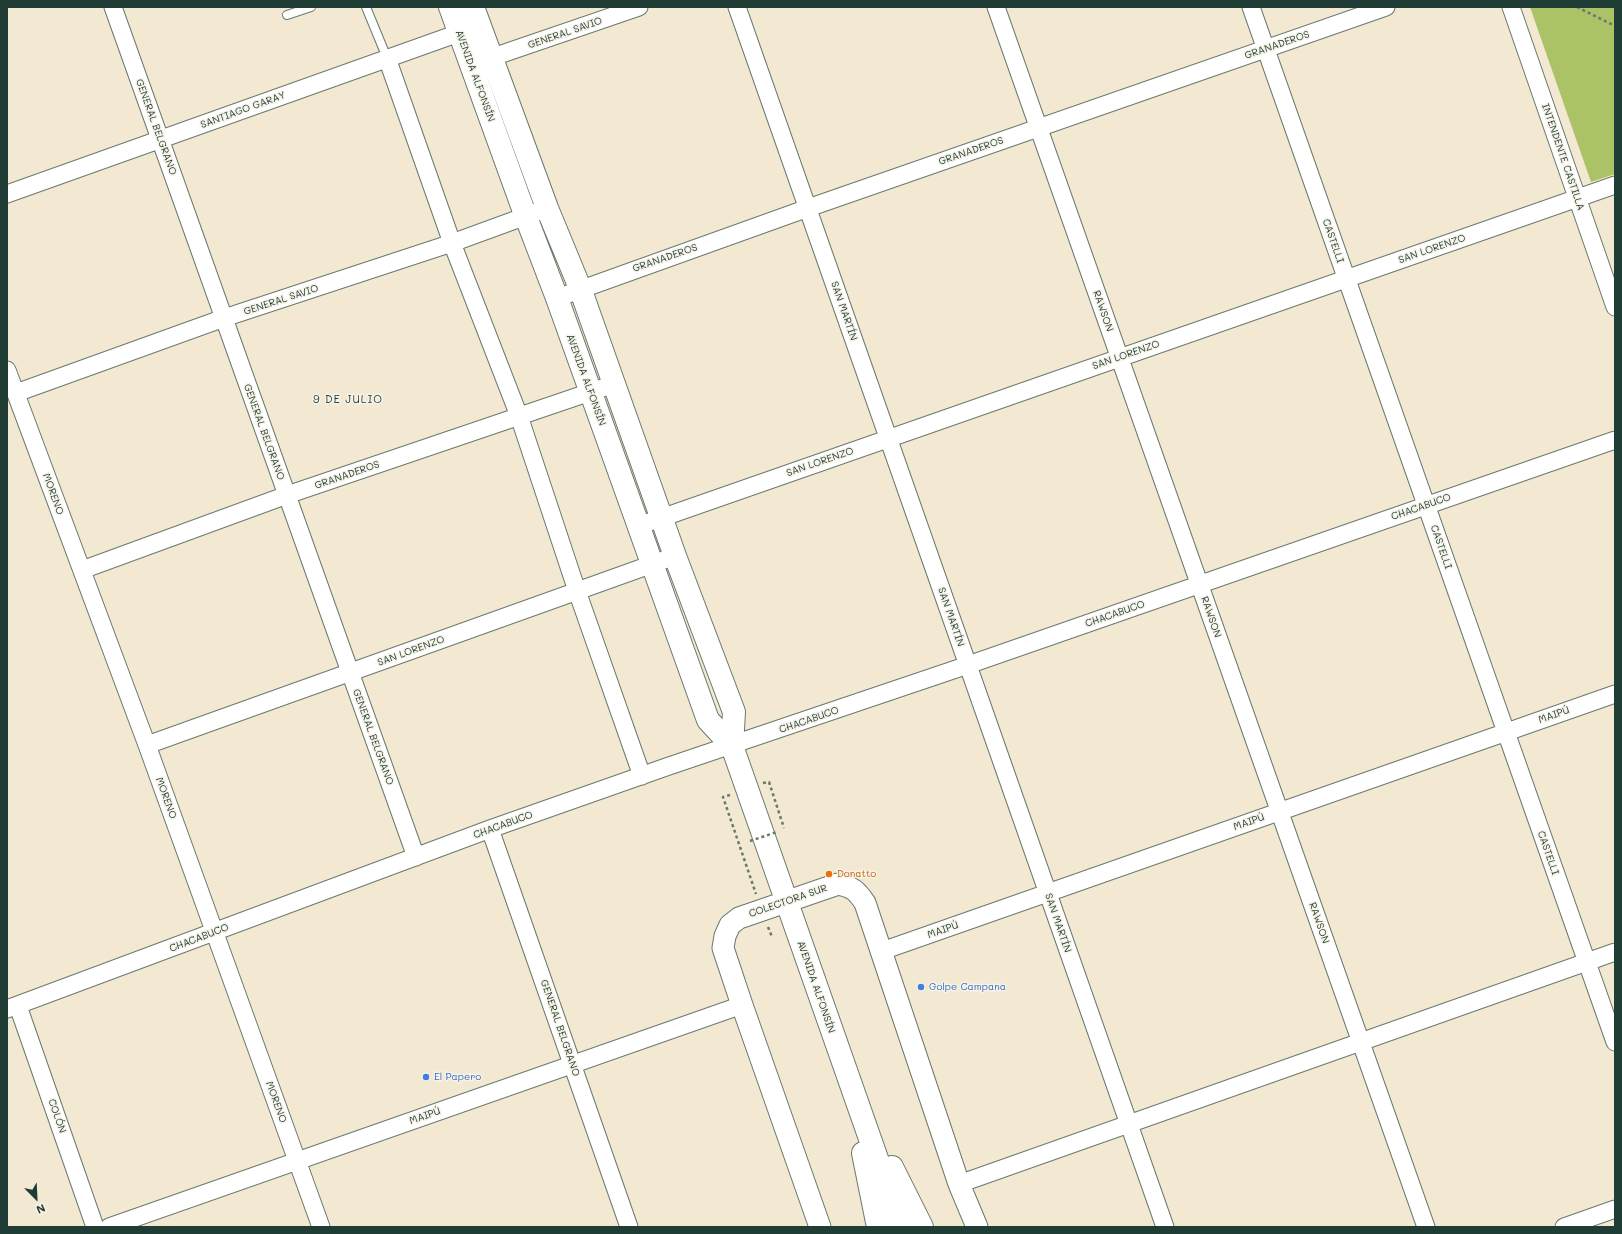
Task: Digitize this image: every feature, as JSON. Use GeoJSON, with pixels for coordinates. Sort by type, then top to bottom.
{"type":"FeatureCollection","features":[{"type":"Feature","properties":{"kind":"main road","name":"AVENIDA ALFONSÍN"},"geometry":{"type":"LineString","coordinates":[[450,7],[557,298],[708,720],[732,746]]}},
{"type":"Feature","properties":{"kind":"main road","name":"AVENIDA ALFONSÍN"},"geometry":{"type":"LineString","coordinates":[[476,16],[490,58],[547,208],[580,288],[675,556],[734,712],[732,746],[901,1227]]}},
{"type":"Feature","properties":{"kind":"main road"},"geometry":{"type":"LineString","coordinates":[[849,1080],[878,1227]]}},
{"type":"Feature","properties":{"kind":"main road"},"geometry":{"type":"LineString","coordinates":[[849,1080],[922,1227]]}},
{"type":"Feature","properties":{"kind":"street","name":"GENERAL BELGRANO"},"geometry":{"type":"LineString","coordinates":[[113,7],[416,857]]}},
{"type":"Feature","properties":{"kind":"street","name":"GENERAL SAVIO"},"geometry":{"type":"LineString","coordinates":[[490,58],[639,7]]}},
{"type":"Feature","properties":{"kind":"street","name":"SAN MARTÍN"},"geometry":{"type":"LineString","coordinates":[[737,7],[1165,1227]]}},
{"type":"Feature","properties":{"kind":"street","name":"RAWSON"},"geometry":{"type":"LineString","coordinates":[[996,7],[1426,1227]]}},
{"type":"Feature","properties":{"kind":"street","name":"CASTELLI"},"geometry":{"type":"LineString","coordinates":[[1251,7],[1615,1042]]}},
{"type":"Feature","properties":{"kind":"street","name":"GRANADEROS"},"geometry":{"type":"LineString","coordinates":[[557,298],[580,288],[1386,7]]}},
{"type":"Feature","properties":{"kind":"street","name":"INTENDENTE CASTILLA"},"geometry":{"type":"LineString","coordinates":[[1511,7],[1615,307]]}},
{"type":"Feature","properties":{"kind":"street","name":"SANTIAGO GARAY"},"geometry":{"type":"LineString","coordinates":[[7,194],[459,32],[476,16]]}},
{"type":"Feature","properties":{"kind":"street"},"geometry":{"type":"LineString","coordinates":[[387,58],[452,243],[520,416],[577,591],[642,776]]}},
{"type":"Feature","properties":{"kind":"street","name":"SAN LORENZO"},"geometry":{"type":"LineString","coordinates":[[638,526],[1615,185]]}},
{"type":"Feature","properties":{"kind":"street","name":"GENERAL SAVIO"},"geometry":{"type":"LineString","coordinates":[[16,393],[224,318],[452,243],[547,208]]}},
{"type":"Feature","properties":{"kind":"street","name":"MORENO"},"geometry":{"type":"LineString","coordinates":[[7,370],[147,745],[321,1227]]}},
{"type":"Feature","properties":{"kind":"street","name":"GRANADEROS"},"geometry":{"type":"LineString","coordinates":[[82,570],[287,495],[614,384]]}},
{"type":"Feature","properties":{"kind":"street","name":"CHACABUCO"},"geometry":{"type":"LineString","coordinates":[[12,1007],[490,829],[1200,585],[1615,440]]}},
{"type":"Feature","properties":{"kind":"street","name":"SAN LORENZO"},"geometry":{"type":"LineString","coordinates":[[147,745],[675,556]]}},
{"type":"Feature","properties":{"kind":"street","name":"MAIPÚ"},"geometry":{"type":"LineString","coordinates":[[882,951],[1615,694]]}},
{"type":"Feature","properties":{"kind":"street","name":"GENERAL BELGRANO"},"geometry":{"type":"LineString","coordinates":[[490,829],[629,1227]]}},
{"type":"Feature","properties":{"kind":"street","name":"COLECTORA SUR"},"geometry":{"type":"LineString","coordinates":[[820,1227],[723,948],[725,936],[730,925],[739,918],[838,884],[849,887],[858,892],[865,903],[959,1184],[977,1227]]}},
{"type":"Feature","properties":{"kind":"street"},"geometry":{"type":"LineString","coordinates":[[959,1184],[1615,952]]}},
{"type":"Feature","properties":{"kind":"street","name":"MAIPÚ"},"geometry":{"type":"LineString","coordinates":[[109,1227],[742,1005]]}},
{"type":"Feature","properties":{"kind":"street","name":"COLÓN"},"geometry":{"type":"LineString","coordinates":[[12,1007],[96,1227]]}},
{"type":"Feature","properties":{"kind":"street"},"geometry":{"type":"LineString","coordinates":[[1564,1227],[1615,1209]]}},
{"type":"Feature","properties":{"kind":"lane"},"geometry":{"type":"LineString","coordinates":[[287,15],[311,7]]}},
{"type":"Feature","properties":{"kind":"lane"},"geometry":{"type":"LineString","coordinates":[[366,7],[387,58]]}},
{"type":"Feature","properties":{"kind":"path"},"geometry":{"type":"LineString","coordinates":[[1577,7],[1615,26]]}},
{"type":"Feature","properties":{"kind":"path"},"geometry":{"type":"LineString","coordinates":[[733,801],[731,794],[723,797],[772,937]]}},
{"type":"Feature","properties":{"kind":"path"},"geometry":{"type":"LineString","coordinates":[[749,842],[777,832]]}},
{"type":"Feature","properties":{"kind":"green space"},"geometry":{"type":"Polygon","coordinates":[[[1530,7],[1615,7],[1615,174],[1591,182],[1530,7]]]}},
{"type":"Feature","properties":{"kind":"place","name":"Donatto"},"geometry":{"type":"Point","coordinates":[829,874]}},
{"type":"Feature","properties":{"kind":"place","name":"Golpe Campana"},"geometry":{"type":"Point","coordinates":[921,987]}},
{"type":"Feature","properties":{"kind":"place","name":"El Papero"},"geometry":{"type":"Point","coordinates":[426,1077]}},
{"type":"Feature","properties":{"kind":"district","name":"9 DE JULIO"},"geometry":{"type":"Point","coordinates":[348,400]}}]}
